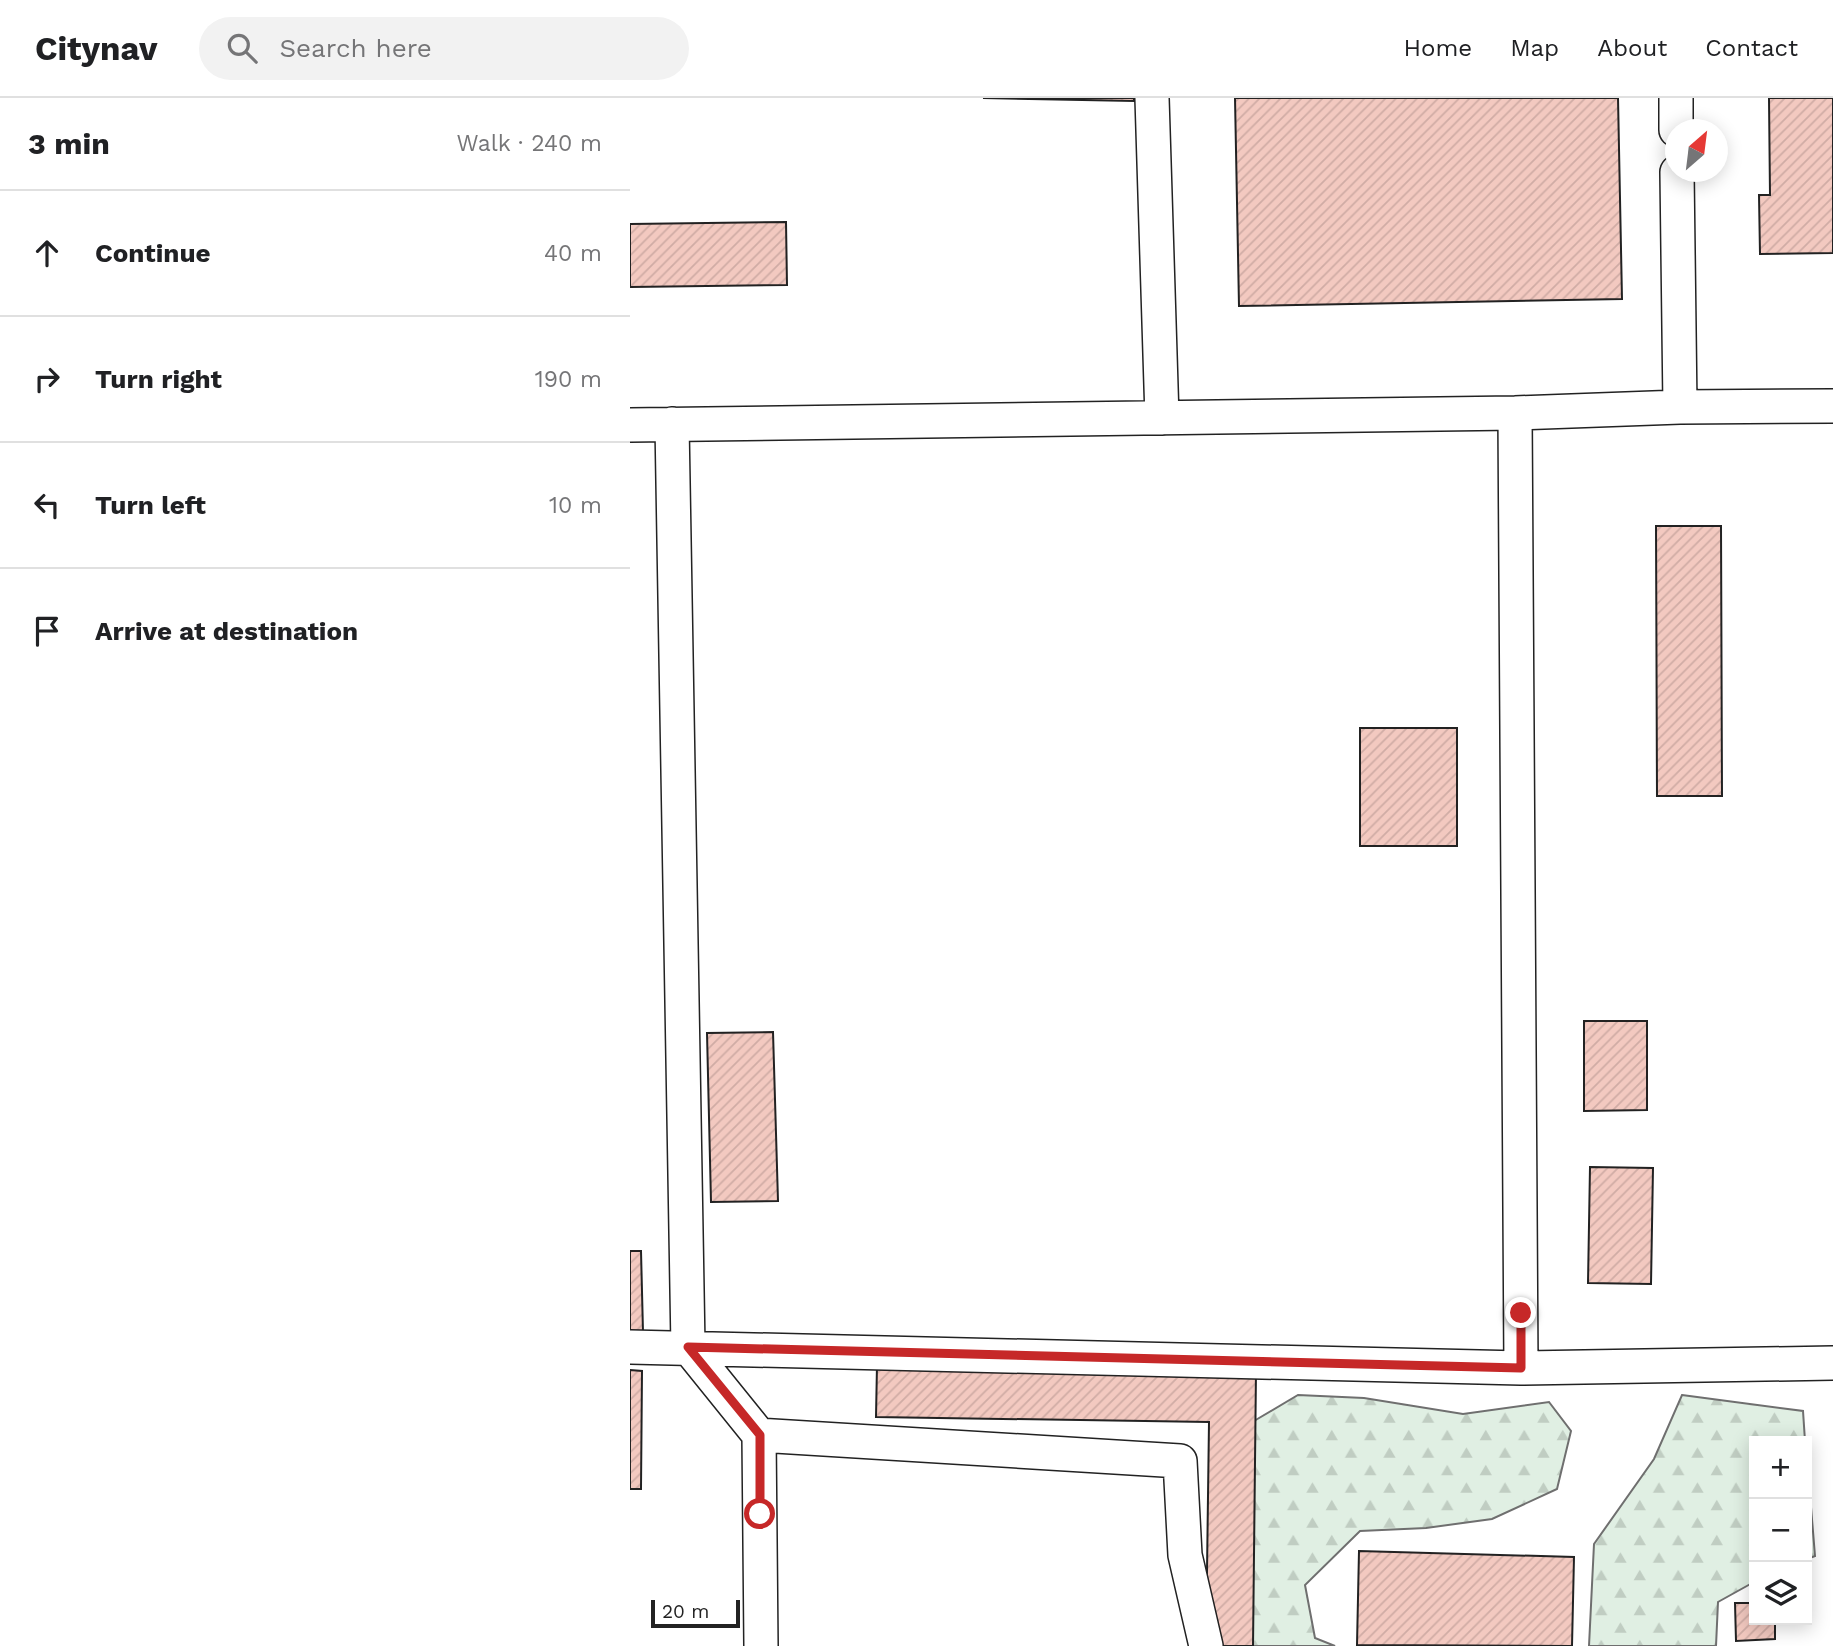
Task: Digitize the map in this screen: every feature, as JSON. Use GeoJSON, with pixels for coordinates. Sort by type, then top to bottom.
{"type":"FeatureCollection","features":[{"type":"Feature","properties":{"kind":"street"},"geometry":{"type":"LineString","coordinates":[[1152,98],[1162,418]]}},
{"type":"Feature","properties":{"kind":"street"},"geometry":{"type":"LineString","coordinates":[[1676,98],[1676,119]]}},
{"type":"Feature","properties":{"kind":"street"},"geometry":{"type":"LineString","coordinates":[[1677,182],[1680,407]]}},
{"type":"Feature","properties":{"kind":"street"},"geometry":{"type":"LineString","coordinates":[[630,425],[1515,413],[1680,407],[1833,407]]}},
{"type":"Feature","properties":{"kind":"street"},"geometry":{"type":"LineString","coordinates":[[1515,413],[1521,1368]]}},
{"type":"Feature","properties":{"kind":"street"},"geometry":{"type":"LineString","coordinates":[[672,424],[688,1347],[760,1435],[761,1646]]}},
{"type":"Feature","properties":{"kind":"street"},"geometry":{"type":"LineString","coordinates":[[630,1347],[1521,1368],[1833,1363]]}},
{"type":"Feature","properties":{"kind":"street"},"geometry":{"type":"LineString","coordinates":[[760,1435],[1180,1461],[1185,1555],[1206,1646]]}},
{"type":"Feature","properties":{"kind":"green space"},"geometry":{"type":"Polygon","coordinates":[[[1298,1395],[1364,1398],[1463,1414],[1549,1402],[1571,1431],[1557,1489],[1492,1519],[1426,1528],[1360,1531],[1305,1585],[1315,1638],[1335,1646],[1235,1646],[1254,1421],[1298,1395]]]}},
{"type":"Feature","properties":{"kind":"green space"},"geometry":{"type":"Polygon","coordinates":[[[1682,1395],[1803,1411],[1805,1436],[1749,1436],[1749,1585],[1718,1602],[1716,1646],[1589,1646],[1594,1544],[1654,1459],[1682,1395]]]}},
{"type":"Feature","properties":{"kind":"green space"},"geometry":{"type":"Polygon","coordinates":[[[1812,1519],[1815,1556],[1812,1557],[1812,1519]]]}},
{"type":"Feature","properties":{"kind":"building"},"geometry":{"type":"Polygon","coordinates":[[[983,98],[1134,98],[1134,101],[983,98]]]}},
{"type":"Feature","properties":{"kind":"building"},"geometry":{"type":"Polygon","coordinates":[[[1235,98],[1618,98],[1622,299],[1239,306],[1235,98]]]}},
{"type":"Feature","properties":{"kind":"building"},"geometry":{"type":"Polygon","coordinates":[[[1769,98],[1833,98],[1833,253],[1760,254],[1759,195],[1770,195],[1769,98]]]}},
{"type":"Feature","properties":{"kind":"building"},"geometry":{"type":"Polygon","coordinates":[[[786,222],[787,285],[630,287],[630,224],[786,222]]]}},
{"type":"Feature","properties":{"kind":"building"},"geometry":{"type":"Polygon","coordinates":[[[1656,526],[1721,526],[1722,796],[1657,796],[1656,526]]]}},
{"type":"Feature","properties":{"kind":"building"},"geometry":{"type":"Polygon","coordinates":[[[1360,728],[1457,728],[1457,846],[1360,846],[1360,728]]]}},
{"type":"Feature","properties":{"kind":"building"},"geometry":{"type":"Polygon","coordinates":[[[1584,1021],[1647,1021],[1647,1110],[1584,1111],[1584,1021]]]}},
{"type":"Feature","properties":{"kind":"building"},"geometry":{"type":"Polygon","coordinates":[[[773,1032],[778,1201],[711,1202],[707,1033],[773,1032]]]}},
{"type":"Feature","properties":{"kind":"building"},"geometry":{"type":"Polygon","coordinates":[[[1590,1167],[1653,1168],[1651,1284],[1588,1283],[1590,1167]]]}},
{"type":"Feature","properties":{"kind":"building"},"geometry":{"type":"Polygon","coordinates":[[[630,1251],[641,1251],[643,1332],[630,1332],[630,1251]]]}},
{"type":"Feature","properties":{"kind":"building"},"geometry":{"type":"Polygon","coordinates":[[[877,1365],[1256,1371],[1253,1646],[1206,1646],[1209,1422],[876,1417],[877,1365]]]}},
{"type":"Feature","properties":{"kind":"building"},"geometry":{"type":"Polygon","coordinates":[[[630,1370],[642,1371],[641,1489],[630,1489],[630,1370]]]}},
{"type":"Feature","properties":{"kind":"building"},"geometry":{"type":"Polygon","coordinates":[[[1359,1551],[1574,1557],[1572,1646],[1357,1645],[1359,1551]]]}},
{"type":"Feature","properties":{"kind":"building"},"geometry":{"type":"Polygon","coordinates":[[[1735,1603],[1749,1603],[1749,1625],[1775,1625],[1775,1639],[1736,1641],[1735,1603]]]}},
{"type":"Feature","properties":{"kind":"route"},"geometry":{"type":"LineString","coordinates":[[760,1514],[760,1435],[688,1347],[1521,1368],[1521,1313]]}}]}
